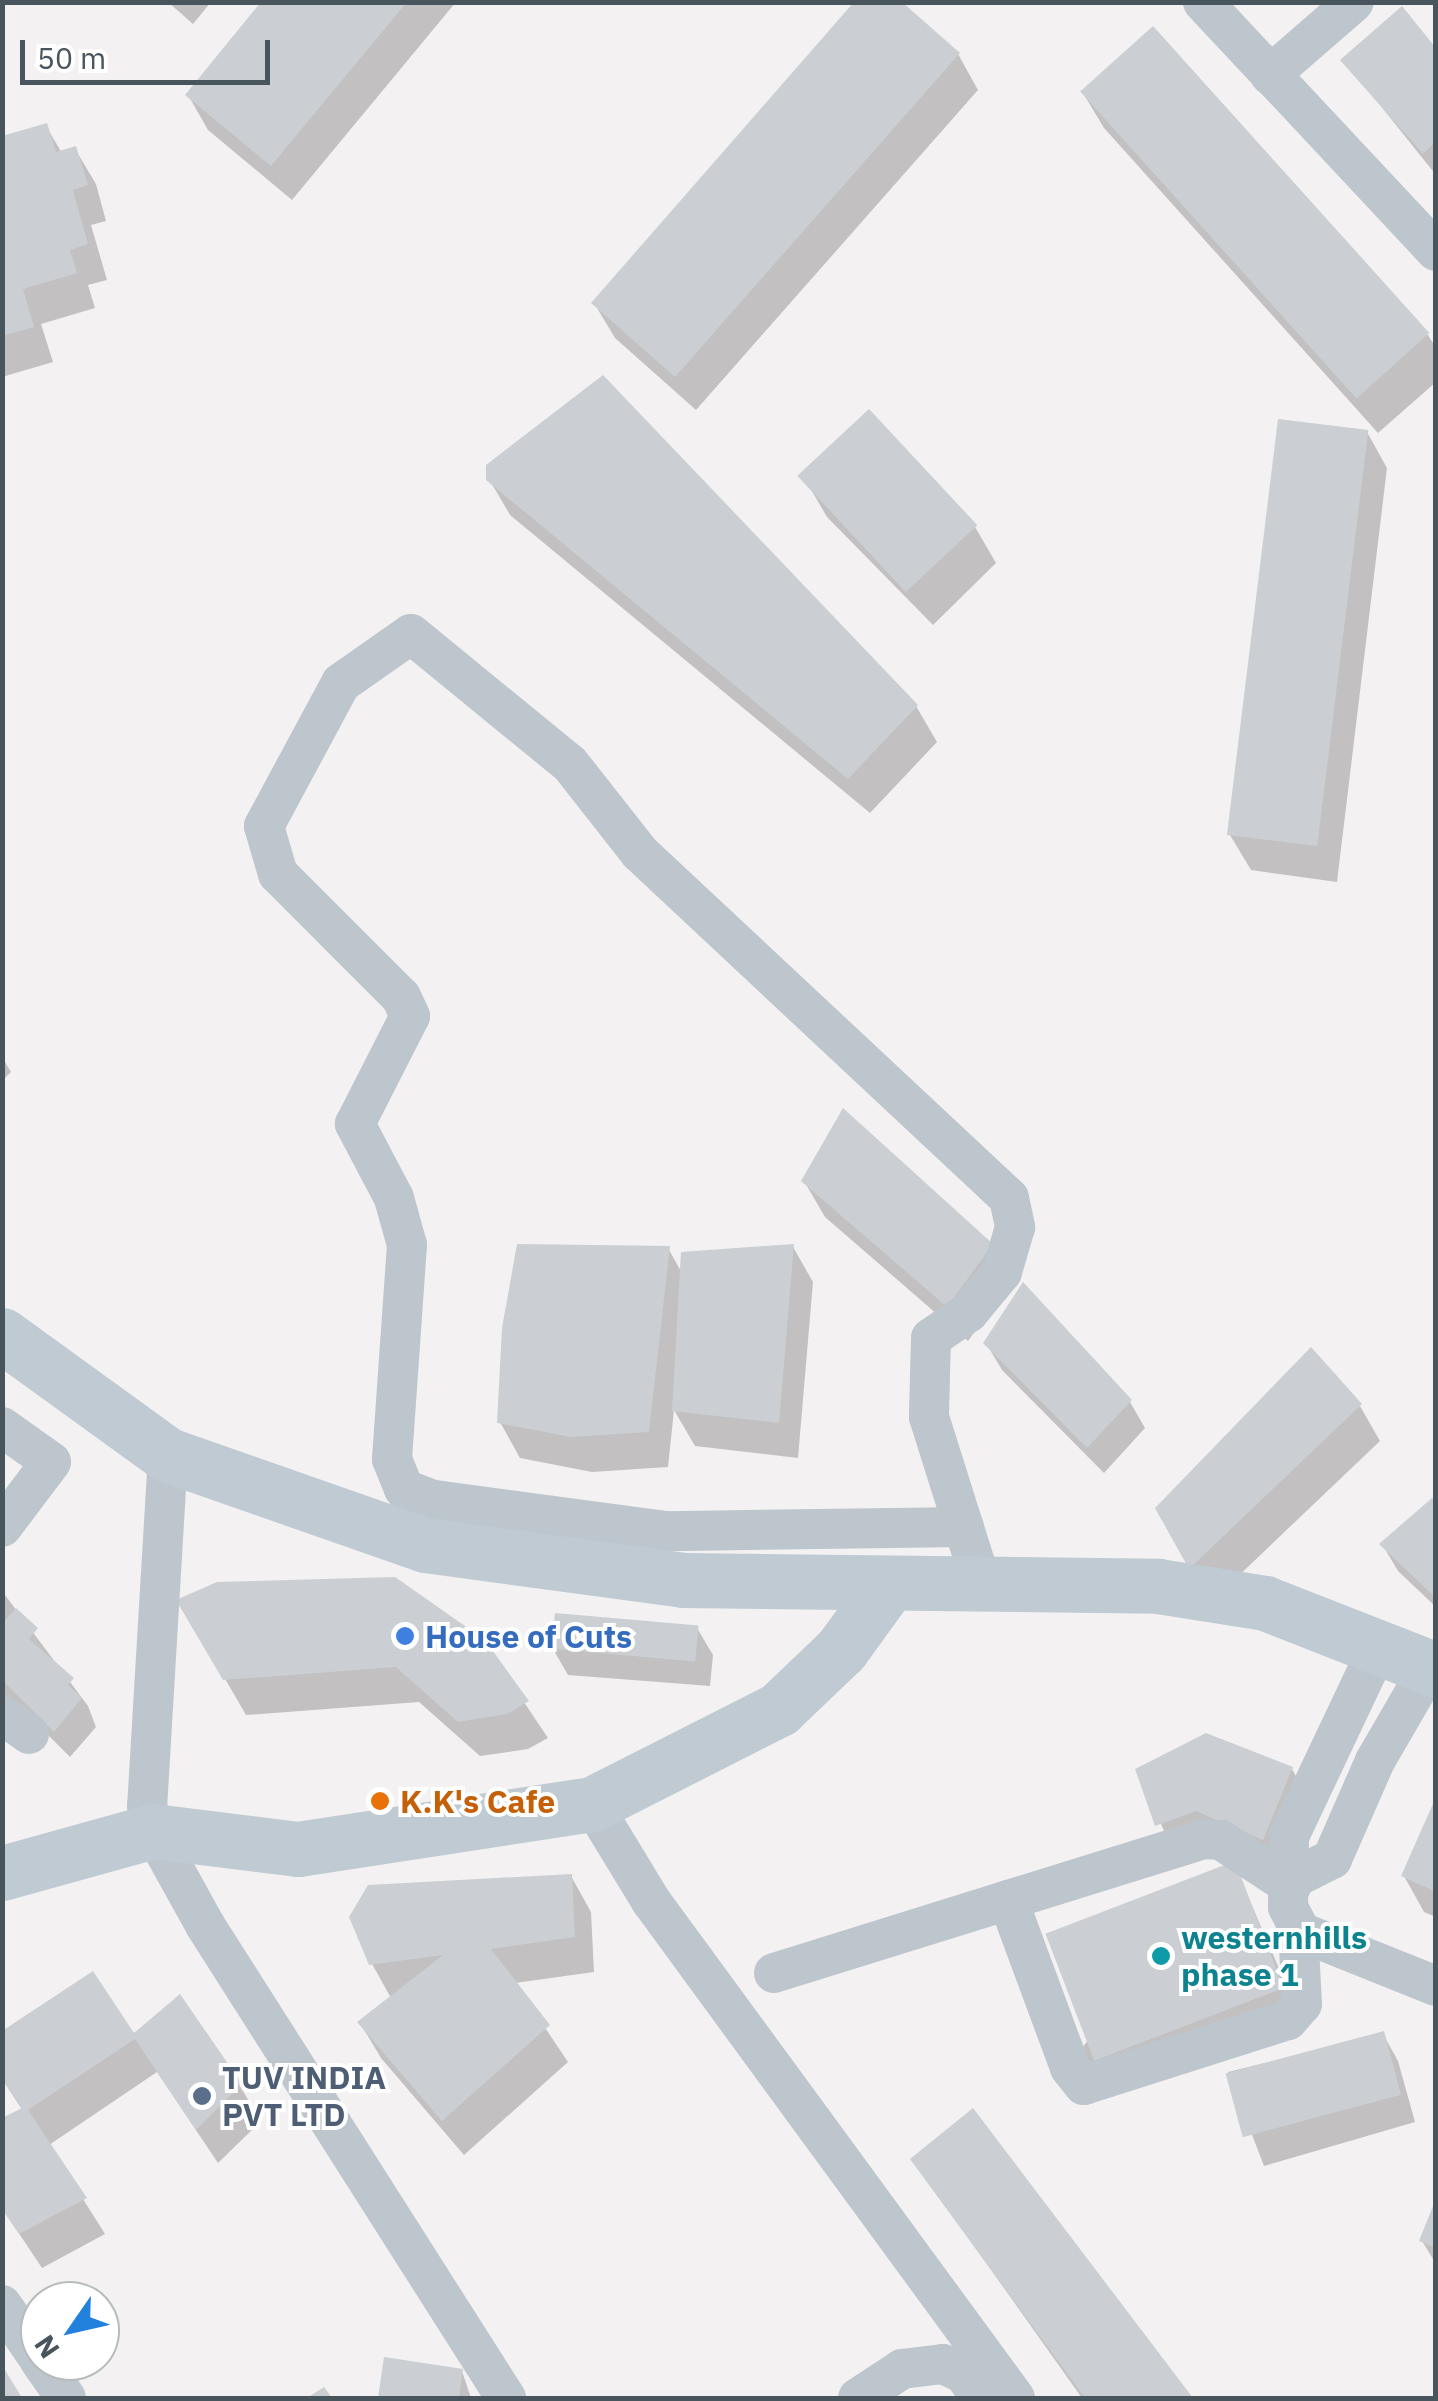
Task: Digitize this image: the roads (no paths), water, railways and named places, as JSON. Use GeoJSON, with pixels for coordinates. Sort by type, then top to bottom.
{"type":"FeatureCollection","features":[{"type":"Feature","properties":{"kind":"street"},"geometry":{"type":"LineString","coordinates":[[1203,2],[1436,251]]}},
{"type":"Feature","properties":{"kind":"street"},"geometry":{"type":"LineString","coordinates":[[1270,75],[1354,2]]}},
{"type":"Feature","properties":{"kind":"street"},"geometry":{"type":"LineString","coordinates":[[964,1527],[666,1531],[433,1500],[404,1489],[392,1459],[407,1245],[394,1198],[354,1124],[410,1016],[402,997],[278,874],[264,826],[341,684],[411,634],[570,764],[640,853],[1009,1198],[1015,1227],[1002,1272],[970,1312],[931,1338],[929,1417],[964,1527],[982,1585]]}},
{"type":"Feature","properties":{"kind":"street"},"geometry":{"type":"LineString","coordinates":[[2,1336],[168,1455],[425,1545],[683,1580],[1176,1589],[1264,1603],[1432,1669],[1375,1762],[1332,1859],[1291,1883]]}},
{"type":"Feature","properties":{"kind":"street"},"geometry":{"type":"LineString","coordinates":[[2,1427],[51,1462],[2,1527]]}},
{"type":"Feature","properties":{"kind":"street"},"geometry":{"type":"LineString","coordinates":[[168,1455],[147,1804],[153,1831],[205,1925],[506,2398]]}},
{"type":"Feature","properties":{"kind":"street"},"geometry":{"type":"LineString","coordinates":[[2,1873],[153,1831],[298,1849],[592,1804],[690,1760],[779,1709],[841,1650],[890,1584]]}},
{"type":"Feature","properties":{"kind":"street"},"geometry":{"type":"LineString","coordinates":[[1008,1900],[1070,2068],[1084,2085],[1288,2020],[1302,2004],[1298,1928],[1288,1908],[1289,1836],[1379,1646]]}},
{"type":"Feature","properties":{"kind":"street"},"geometry":{"type":"LineString","coordinates":[[592,1804],[652,1901],[1015,2398]]}},
{"type":"Feature","properties":{"kind":"street"},"geometry":{"type":"LineString","coordinates":[[774,1972],[1203,1840],[1221,1840],[1291,1883]]}},
{"type":"Feature","properties":{"kind":"street"},"geometry":{"type":"LineString","coordinates":[[1298,1928],[1436,1986]]}},
{"type":"Feature","properties":{"kind":"street"},"geometry":{"type":"LineString","coordinates":[[2,2305],[20,2332]]}},
{"type":"Feature","properties":{"kind":"street"},"geometry":{"type":"LineString","coordinates":[[858,2398],[902,2370],[943,2364],[964,2374],[981,2398]]}},
{"type":"Feature","properties":{"kind":"street"},"geometry":{"type":"LineString","coordinates":[[907,2398],[943,2364]]}},
{"type":"Feature","properties":{"kind":"place","name":"House of Cuts"},"geometry":{"type":"Point","coordinates":[405,1636]}},
{"type":"Feature","properties":{"kind":"place","name":"K.K's Cafe"},"geometry":{"type":"Point","coordinates":[380,1801]}},
{"type":"Feature","properties":{"kind":"place","name":"westernhills phase 1"},"geometry":{"type":"Point","coordinates":[1161,1956]}},
{"type":"Feature","properties":{"kind":"place","name":"TUV INDIA PVT LTD"},"geometry":{"type":"Point","coordinates":[202,2096]}}]}
